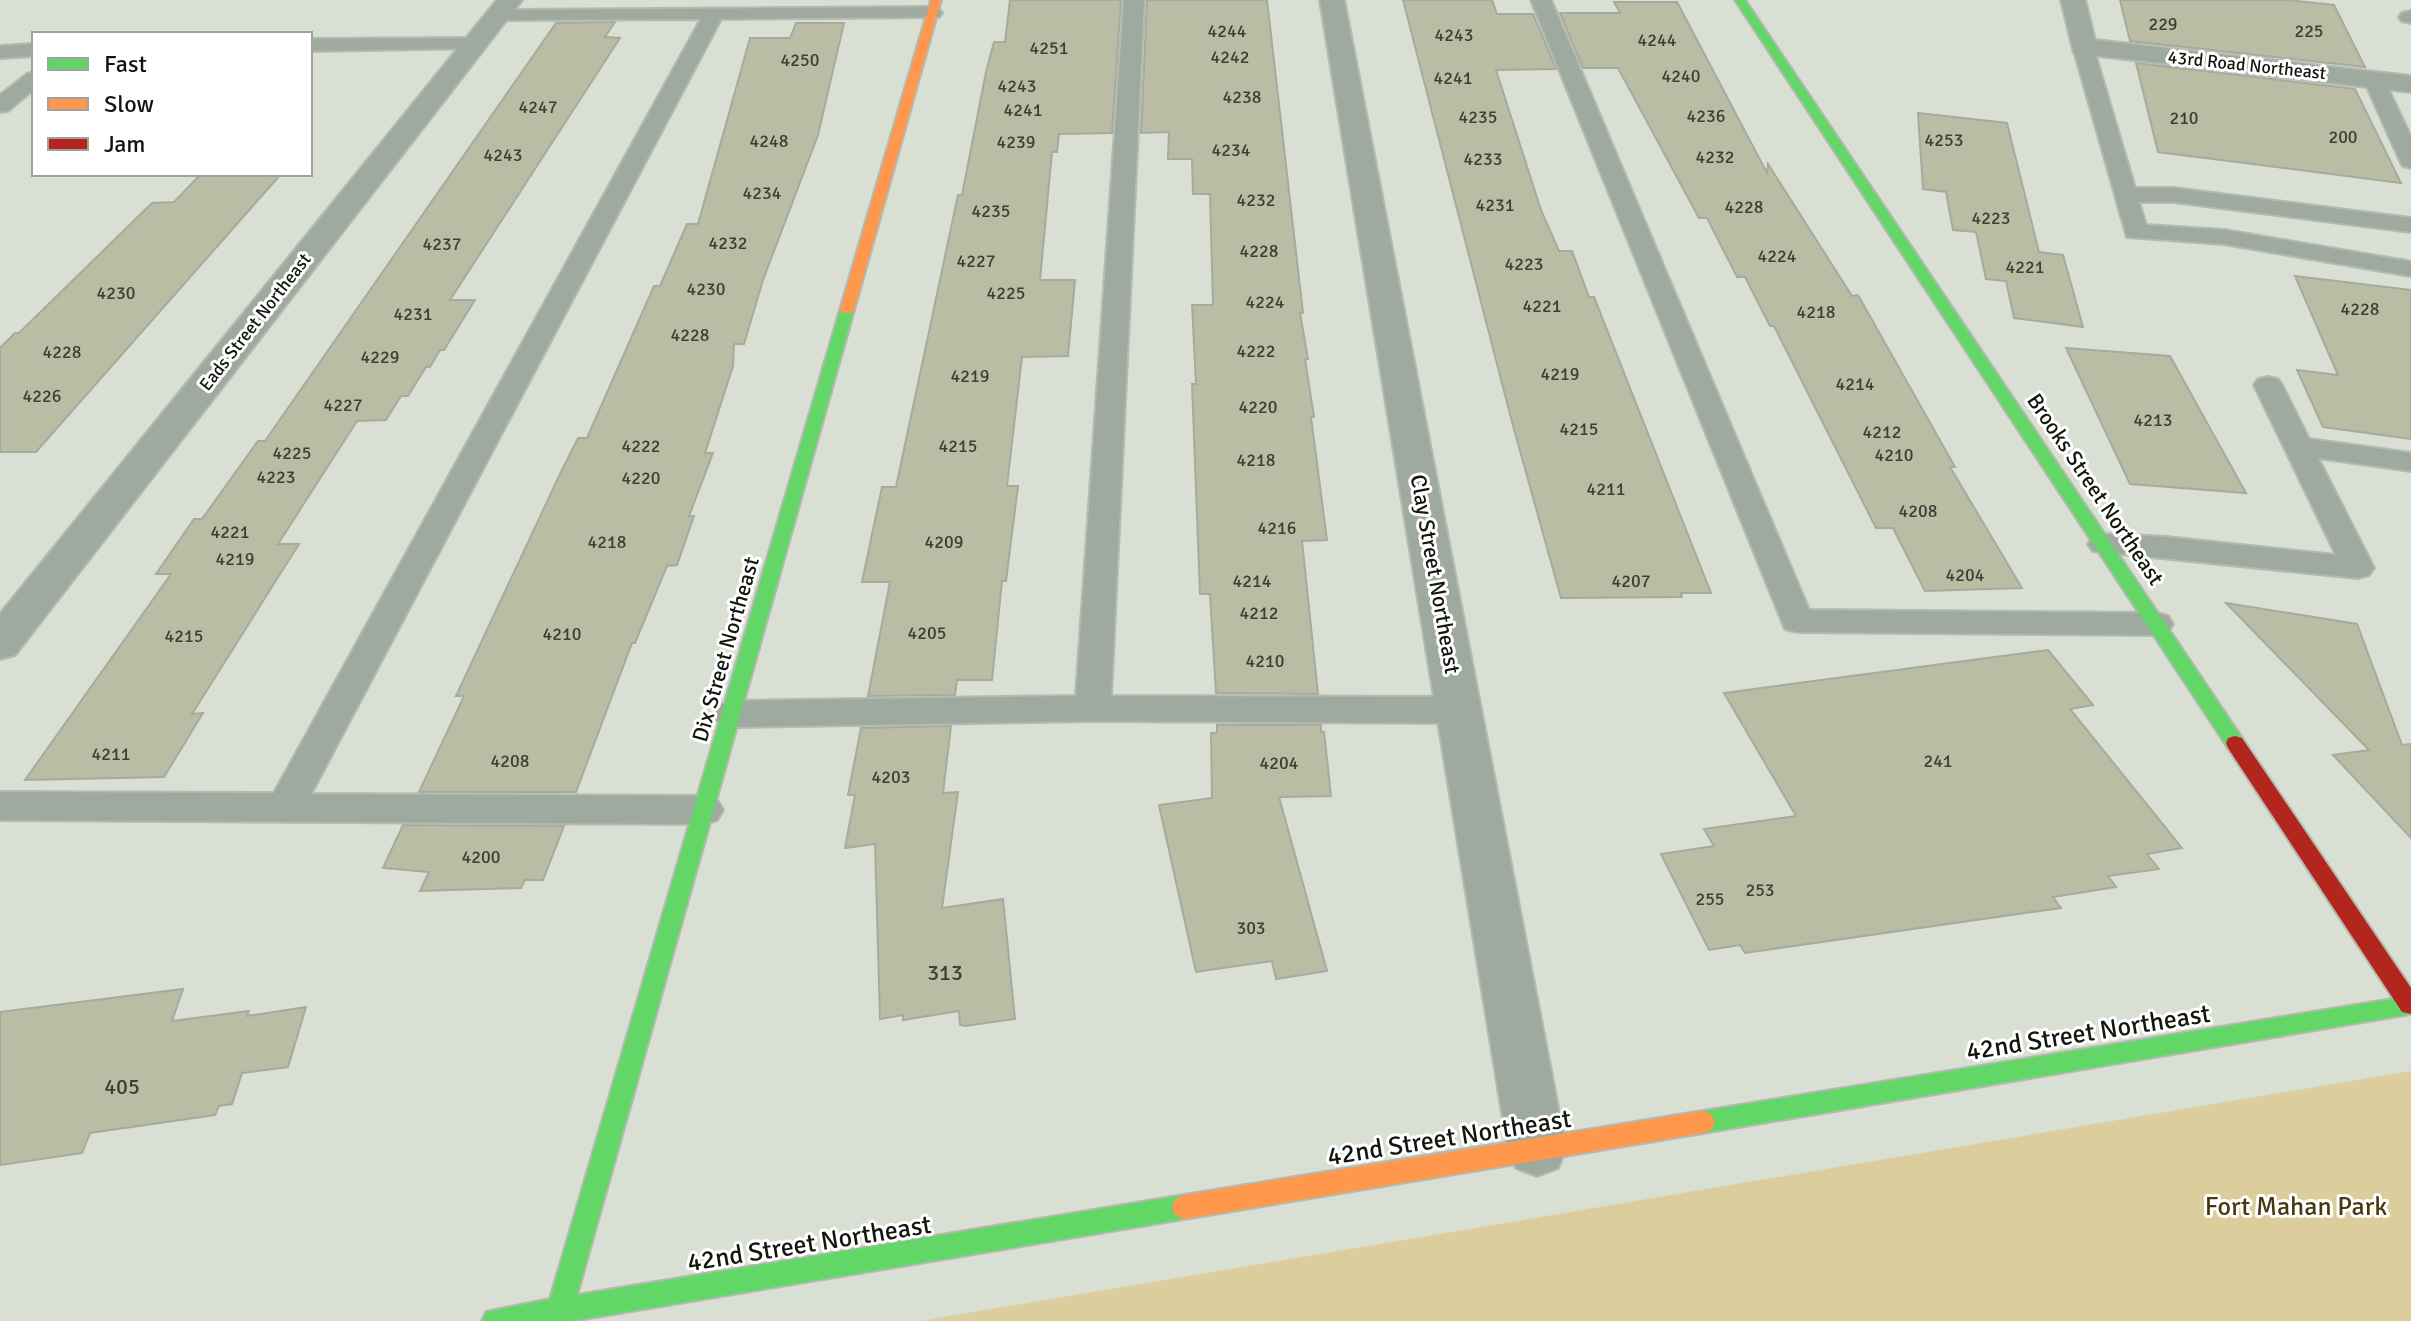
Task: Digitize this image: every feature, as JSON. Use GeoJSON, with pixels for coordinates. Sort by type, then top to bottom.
{"type":"FeatureCollection","features":[{"type":"Feature","properties":{"kind":"street","name":"Clay Street Northeast"},"geometry":{"type":"LineString","coordinates":[[1332,0],[1537,1149]]}},
{"type":"Feature","properties":{"kind":"street","name":"Brooks Street Northeast"},"geometry":{"type":"LineString","coordinates":[[1740,0],[2410,1005]]}},
{"type":"Feature","properties":{"kind":"street"},"geometry":{"type":"LineString","coordinates":[[2073,0],[2083,47]]}},
{"type":"Feature","properties":{"kind":"street","name":"Dix Street Northeast"},"geometry":{"type":"LineString","coordinates":[[560,1310],[934,6]]}},
{"type":"Feature","properties":{"kind":"street","name":"Eads Street Northeast"},"geometry":{"type":"LineString","coordinates":[[0,644],[504,7]]}},
{"type":"Feature","properties":{"kind":"street","name":"43rd Road Northeast"},"geometry":{"type":"LineString","coordinates":[[2083,47],[2411,84]]}},
{"type":"Feature","properties":{"kind":"street","name":"42nd Street Northeast"},"geometry":{"type":"LineString","coordinates":[[495,1321],[2410,1005]]}},
{"type":"Feature","properties":{"kind":"lane"},"geometry":{"type":"LineString","coordinates":[[1093,708],[1134,0]]}},
{"type":"Feature","properties":{"kind":"lane"},"geometry":{"type":"LineString","coordinates":[[1541,0],[1797,621],[2156,624]]}},
{"type":"Feature","properties":{"kind":"lane"},"geometry":{"type":"LineString","coordinates":[[504,7],[714,14],[934,6]]}},
{"type":"Feature","properties":{"kind":"lane"},"geometry":{"type":"LineString","coordinates":[[285,808],[714,14]]}},
{"type":"Feature","properties":{"kind":"lane"},"geometry":{"type":"LineString","coordinates":[[312,45],[475,44]]}},
{"type":"Feature","properties":{"kind":"lane"},"geometry":{"type":"LineString","coordinates":[[2083,47],[2136,232],[2224,237],[2407,269]]}},
{"type":"Feature","properties":{"kind":"lane"},"geometry":{"type":"LineString","coordinates":[[0,52],[32,50]]}},
{"type":"Feature","properties":{"kind":"lane"},"geometry":{"type":"LineString","coordinates":[[0,106],[32,80]]}},
{"type":"Feature","properties":{"kind":"lane"},"geometry":{"type":"LineString","coordinates":[[2374,80],[2411,161]]}},
{"type":"Feature","properties":{"kind":"lane"},"geometry":{"type":"LineString","coordinates":[[2125,195],[2174,195],[2411,225]]}},
{"type":"Feature","properties":{"kind":"lane"},"geometry":{"type":"LineString","coordinates":[[2104,544],[2166,547],[2358,568],[2268,385]]}},
{"type":"Feature","properties":{"kind":"lane"},"geometry":{"type":"LineString","coordinates":[[2299,446],[2411,462]]}},
{"type":"Feature","properties":{"kind":"lane"},"geometry":{"type":"LineString","coordinates":[[731,714],[1093,708],[1461,710]]}},
{"type":"Feature","properties":{"kind":"lane"},"geometry":{"type":"LineString","coordinates":[[0,806],[704,810]]}},
{"type":"Feature","properties":{"kind":"green space","name":"Fort Mahan Park"},"geometry":{"type":"Polygon","coordinates":[[[2411,1071],[2411,1321],[920,1321],[2411,1071]]]}},
{"type":"Feature","properties":{"kind":"building"},"geometry":{"type":"Polygon","coordinates":[[[1010,0],[1121,0],[1112,133],[1059,134],[1057,152],[1052,152],[1040,280],[1075,280],[1068,356],[1022,357],[1007,486],[1018,486],[1006,581],[1002,581],[992,680],[957,680],[955,695],[868,696],[890,582],[862,582],[882,487],[896,487],[958,195],[962,195],[986,72],[994,42],[1005,42],[1010,0]]]}},
{"type":"Feature","properties":{"kind":"building"},"geometry":{"type":"Polygon","coordinates":[[[1147,0],[1267,0],[1327,540],[1302,541],[1318,694],[1216,693],[1210,594],[1200,594],[1192,384],[1196,384],[1192,305],[1213,305],[1210,194],[1193,194],[1192,159],[1168,159],[1169,132],[1141,133],[1147,0]]]}},
{"type":"Feature","properties":{"kind":"building"},"geometry":{"type":"Polygon","coordinates":[[[1403,0],[1492,0],[1497,14],[1533,14],[1556,69],[1496,70],[1541,210],[1559,251],[1572,251],[1589,297],[1594,297],[1711,593],[1681,593],[1682,597],[1561,598],[1512,422],[1403,0]]]}},
{"type":"Feature","properties":{"kind":"building"},"geometry":{"type":"Polygon","coordinates":[[[2120,0],[2288,0],[2334,5],[2365,67],[2130,41],[2120,0]]]}},
{"type":"Feature","properties":{"kind":"building"},"geometry":{"type":"Polygon","coordinates":[[[1614,2],[1677,2],[1767,173],[1768,164],[1852,296],[1858,295],[1955,467],[1950,467],[2022,588],[1925,591],[1893,528],[1876,528],[1774,326],[1770,326],[1745,277],[1737,277],[1707,218],[1699,218],[1618,68],[1583,68],[1560,13],[1620,13],[1614,2]]]}},
{"type":"Feature","properties":{"kind":"building"},"geometry":{"type":"Polygon","coordinates":[[[615,22],[605,37],[620,38],[450,300],[475,300],[444,350],[440,350],[430,367],[426,367],[408,396],[401,396],[386,420],[357,421],[278,544],[299,544],[192,714],[203,713],[164,777],[25,780],[171,574],[156,574],[194,519],[202,519],[258,441],[265,441],[556,23],[615,22]]]}},
{"type":"Feature","properties":{"kind":"building"},"geometry":{"type":"Polygon","coordinates":[[[796,23],[844,23],[818,135],[763,280],[744,344],[734,344],[733,366],[705,453],[713,453],[689,516],[694,516],[677,565],[667,566],[635,643],[632,643],[576,792],[419,792],[464,696],[456,696],[560,474],[578,438],[587,438],[654,286],[660,286],[687,224],[698,224],[750,38],[790,38],[796,23]]]}},
{"type":"Feature","properties":{"kind":"building"},"geometry":{"type":"Polygon","coordinates":[[[2136,63],[2355,89],[2401,183],[2158,152],[2136,63]]]}},
{"type":"Feature","properties":{"kind":"building"},"geometry":{"type":"Polygon","coordinates":[[[1918,113],[2007,123],[2039,252],[2063,255],[2083,327],[2014,318],[2006,281],[1986,279],[1976,232],[1953,230],[1946,192],[1923,189],[1918,113]]]}},
{"type":"Feature","properties":{"kind":"building"},"geometry":{"type":"Polygon","coordinates":[[[199,176],[279,176],[36,452],[0,452],[0,348],[152,203],[174,202],[199,176]]]}},
{"type":"Feature","properties":{"kind":"building"},"geometry":{"type":"Polygon","coordinates":[[[2295,276],[2411,290],[2411,439],[2323,427],[2297,370],[2338,375],[2295,276]]]}},
{"type":"Feature","properties":{"kind":"building"},"geometry":{"type":"Polygon","coordinates":[[[2066,348],[2170,356],[2246,493],[2130,484],[2066,348]]]}},
{"type":"Feature","properties":{"kind":"building"},"geometry":{"type":"Polygon","coordinates":[[[2226,603],[2357,624],[2402,745],[2411,744],[2411,838],[2333,755],[2369,750],[2226,603]]]}},
{"type":"Feature","properties":{"kind":"building"},"geometry":{"type":"Polygon","coordinates":[[[2048,650],[2093,705],[2070,709],[2182,848],[2147,854],[2159,869],[2108,876],[2116,887],[2053,897],[2061,908],[1745,953],[1740,945],[1709,950],[1661,854],[1714,846],[1704,829],[1796,816],[1724,693],[2048,650]]]}},
{"type":"Feature","properties":{"kind":"building"},"geometry":{"type":"Polygon","coordinates":[[[1217,725],[1321,725],[1331,796],[1279,797],[1327,971],[1276,979],[1272,961],[1196,972],[1159,805],[1212,798],[1211,733],[1217,733],[1217,725]]]}},
{"type":"Feature","properties":{"kind":"building"},"geometry":{"type":"Polygon","coordinates":[[[951,726],[943,793],[958,792],[942,908],[1003,899],[1015,1019],[965,1026],[960,1025],[959,1011],[903,1020],[903,1015],[880,1019],[875,844],[845,848],[855,795],[848,795],[861,728],[951,726]]]}},
{"type":"Feature","properties":{"kind":"building"},"geometry":{"type":"Polygon","coordinates":[[[403,825],[564,826],[543,880],[525,880],[521,888],[420,891],[429,872],[383,868],[403,825]]]}},
{"type":"Feature","properties":{"kind":"building"},"geometry":{"type":"Polygon","coordinates":[[[183,989],[172,1021],[249,1011],[247,1016],[306,1007],[288,1067],[242,1073],[232,1104],[219,1106],[215,1115],[90,1133],[82,1153],[0,1165],[0,1012],[183,989]]]}},
{"type":"Feature","properties":{"kind":"traffic: fast"},"geometry":{"type":"LineString","coordinates":[[1740,0],[2235,743]]}},
{"type":"Feature","properties":{"kind":"traffic: fast"},"geometry":{"type":"LineString","coordinates":[[560,1310],[847,310]]}},
{"type":"Feature","properties":{"kind":"traffic: fast"},"geometry":{"type":"LineString","coordinates":[[1703,1122],[2411,1005]]}},
{"type":"Feature","properties":{"kind":"traffic: fast"},"geometry":{"type":"LineString","coordinates":[[495,1321],[1184,1207]]}},
{"type":"Feature","properties":{"kind":"traffic: slow"},"geometry":{"type":"LineString","coordinates":[[847,310],[936,0]]}},
{"type":"Feature","properties":{"kind":"traffic: slow"},"geometry":{"type":"LineString","coordinates":[[1184,1207],[1703,1122]]}},
{"type":"Feature","properties":{"kind":"traffic: jam"},"geometry":{"type":"LineString","coordinates":[[2235,743],[2410,1005]]}}]}
